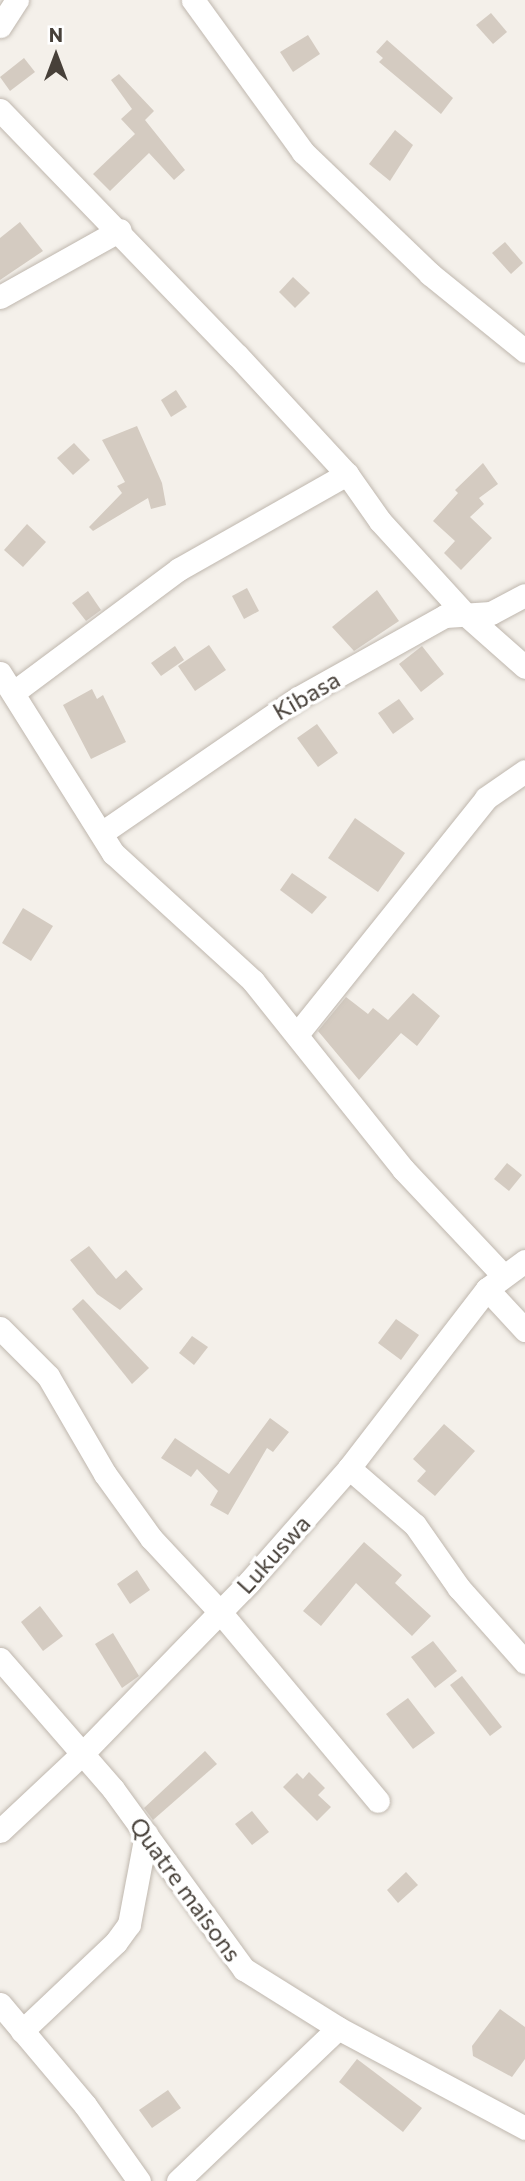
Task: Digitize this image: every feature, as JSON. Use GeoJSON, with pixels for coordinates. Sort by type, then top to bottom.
{"type":"FeatureCollection","features":[{"type":"Feature","properties":{"kind":"street"},"geometry":{"type":"LineString","coordinates":[[0,26],[17,0]]}},
{"type":"Feature","properties":{"kind":"street"},"geometry":{"type":"LineString","coordinates":[[193,0],[303,152],[430,274],[525,351]]}},
{"type":"Feature","properties":{"kind":"street"},"geometry":{"type":"LineString","coordinates":[[0,110],[120,230],[347,474],[380,521],[465,614],[525,667]]}},
{"type":"Feature","properties":{"kind":"street"},"geometry":{"type":"LineString","coordinates":[[0,297],[120,230]]}},
{"type":"Feature","properties":{"kind":"street"},"geometry":{"type":"LineString","coordinates":[[14,692],[179,569],[347,474]]}},
{"type":"Feature","properties":{"kind":"street","name":"Kibasa"},"geometry":{"type":"LineString","coordinates":[[103,832],[298,698],[446,616],[491,613],[525,595]]}},
{"type":"Feature","properties":{"kind":"street"},"geometry":{"type":"LineString","coordinates":[[0,673],[103,832],[113,853],[231,959],[298,1033],[385,1148],[494,1281],[525,1330]]}},
{"type":"Feature","properties":{"kind":"street"},"geometry":{"type":"LineString","coordinates":[[298,1033],[486,798],[525,771]]}},
{"type":"Feature","properties":{"kind":"street","name":"Lukuswa"},"geometry":{"type":"LineString","coordinates":[[0,1831],[80,1756],[220,1612],[349,1468],[494,1281],[525,1261]]}},
{"type":"Feature","properties":{"kind":"street"},"geometry":{"type":"LineString","coordinates":[[0,1328],[48,1376],[105,1474],[151,1538],[220,1612],[378,1801]]}},
{"type":"Feature","properties":{"kind":"street"},"geometry":{"type":"LineString","coordinates":[[349,1468],[415,1525],[460,1588],[525,1662]]}},
{"type":"Feature","properties":{"kind":"street","name":"Quatre maisons"},"geometry":{"type":"LineString","coordinates":[[0,1659],[146,1834],[244,1969],[338,2028],[525,2129]]}},
{"type":"Feature","properties":{"kind":"street"},"geometry":{"type":"LineString","coordinates":[[22,2031],[116,1942],[129,1924],[146,1834]]}},
{"type":"Feature","properties":{"kind":"street"},"geometry":{"type":"LineString","coordinates":[[0,2004],[85,2105],[138,2181]]}},
{"type":"Feature","properties":{"kind":"street"},"geometry":{"type":"LineString","coordinates":[[178,2181],[338,2028]]}},
{"type":"Feature","properties":{"kind":"building"},"geometry":{"type":"Polygon","coordinates":[[[491,13],[507,32],[493,44],[476,25],[491,13]]]}},
{"type":"Feature","properties":{"kind":"building"},"geometry":{"type":"Polygon","coordinates":[[[308,35],[320,54],[293,72],[280,52],[308,35]]]}},
{"type":"Feature","properties":{"kind":"building"},"geometry":{"type":"Polygon","coordinates":[[[387,40],[453,98],[441,114],[379,62],[383,58],[376,52],[387,40]]]}},
{"type":"Feature","properties":{"kind":"building"},"geometry":{"type":"Polygon","coordinates":[[[24,58],[35,72],[10,91],[0,77],[24,58]]]}},
{"type":"Feature","properties":{"kind":"building"},"geometry":{"type":"Polygon","coordinates":[[[119,74],[154,111],[145,120],[185,170],[174,180],[149,153],[110,191],[93,174],[135,134],[121,119],[132,109],[111,80],[119,74]]]}},
{"type":"Feature","properties":{"kind":"building"},"geometry":{"type":"Polygon","coordinates":[[[395,130],[413,145],[390,181],[369,164],[395,130]]]}},
{"type":"Feature","properties":{"kind":"building"},"geometry":{"type":"Polygon","coordinates":[[[20,222],[43,251],[0,280],[0,238],[20,222]]]}},
{"type":"Feature","properties":{"kind":"building"},"geometry":{"type":"Polygon","coordinates":[[[505,242],[523,263],[511,274],[492,253],[505,242]]]}},
{"type":"Feature","properties":{"kind":"building"},"geometry":{"type":"Polygon","coordinates":[[[293,277],[310,293],[295,308],[279,292],[293,277]]]}},
{"type":"Feature","properties":{"kind":"building"},"geometry":{"type":"Polygon","coordinates":[[[176,390],[187,407],[171,417],[161,400],[176,390]]]}},
{"type":"Feature","properties":{"kind":"building"},"geometry":{"type":"Polygon","coordinates":[[[137,426],[162,483],[166,505],[151,509],[148,498],[93,531],[89,527],[122,493],[117,486],[125,482],[102,440],[137,426]]]}},
{"type":"Feature","properties":{"kind":"building"},"geometry":{"type":"Polygon","coordinates":[[[74,443],[90,460],[73,475],[57,458],[74,443]]]}},
{"type":"Feature","properties":{"kind":"building"},"geometry":{"type":"Polygon","coordinates":[[[483,463],[498,484],[479,498],[484,504],[470,517],[492,538],[461,570],[444,553],[455,541],[433,521],[458,493],[455,490],[483,463]]]}},
{"type":"Feature","properties":{"kind":"building"},"geometry":{"type":"Polygon","coordinates":[[[27,524],[46,542],[23,567],[4,550],[27,524]]]}},
{"type":"Feature","properties":{"kind":"building"},"geometry":{"type":"Polygon","coordinates":[[[247,588],[259,611],[244,619],[232,596],[247,588]]]}},
{"type":"Feature","properties":{"kind":"building"},"geometry":{"type":"Polygon","coordinates":[[[377,590],[399,621],[354,651],[332,627],[377,590]]]}},
{"type":"Feature","properties":{"kind":"building"},"geometry":{"type":"Polygon","coordinates":[[[88,591],[101,610],[86,621],[72,603],[88,591]]]}},
{"type":"Feature","properties":{"kind":"building"},"geometry":{"type":"Polygon","coordinates":[[[209,645],[226,670],[195,691],[178,666],[209,645]]]}},
{"type":"Feature","properties":{"kind":"building"},"geometry":{"type":"Polygon","coordinates":[[[175,646],[184,660],[161,676],[151,663],[175,646]]]}},
{"type":"Feature","properties":{"kind":"building"},"geometry":{"type":"Polygon","coordinates":[[[422,646],[444,674],[421,692],[399,664],[422,646]]]}},
{"type":"Feature","properties":{"kind":"building"},"geometry":{"type":"Polygon","coordinates":[[[92,689],[97,699],[103,695],[126,742],[91,759],[63,705],[92,689]]]}},
{"type":"Feature","properties":{"kind":"building"},"geometry":{"type":"Polygon","coordinates":[[[399,699],[414,719],[393,734],[378,713],[399,699]]]}},
{"type":"Feature","properties":{"kind":"building"},"geometry":{"type":"Polygon","coordinates":[[[317,724],[338,753],[318,767],[297,738],[317,724]]]}},
{"type":"Feature","properties":{"kind":"building"},"geometry":{"type":"Polygon","coordinates":[[[355,818],[405,853],[378,892],[328,858],[355,818]]]}},
{"type":"Feature","properties":{"kind":"building"},"geometry":{"type":"Polygon","coordinates":[[[292,873],[327,897],[312,914],[280,890],[292,873]]]}},
{"type":"Feature","properties":{"kind":"building"},"geometry":{"type":"Polygon","coordinates":[[[23,908],[53,926],[31,961],[2,943],[23,908]]]}},
{"type":"Feature","properties":{"kind":"building"},"geometry":{"type":"Polygon","coordinates":[[[413,993],[440,1016],[417,1046],[401,1033],[359,1080],[318,1031],[346,997],[368,1014],[373,1008],[388,1020],[413,993]]]}},
{"type":"Feature","properties":{"kind":"building"},"geometry":{"type":"Polygon","coordinates":[[[507,1163],[522,1175],[509,1191],[494,1179],[507,1163]]]}},
{"type":"Feature","properties":{"kind":"building"},"geometry":{"type":"Polygon","coordinates":[[[89,1246],[116,1279],[126,1270],[143,1289],[120,1310],[97,1294],[70,1260],[89,1246]]]}},
{"type":"Feature","properties":{"kind":"building"},"geometry":{"type":"Polygon","coordinates":[[[83,1299],[149,1368],[132,1384],[72,1309],[83,1299]]]}},
{"type":"Feature","properties":{"kind":"building"},"geometry":{"type":"Polygon","coordinates":[[[396,1319],[419,1335],[401,1360],[378,1343],[396,1319]]]}},
{"type":"Feature","properties":{"kind":"building"},"geometry":{"type":"Polygon","coordinates":[[[192,1336],[208,1347],[194,1365],[179,1353],[192,1336]]]}},
{"type":"Feature","properties":{"kind":"building"},"geometry":{"type":"Polygon","coordinates":[[[270,1418],[289,1432],[273,1452],[267,1448],[228,1515],[210,1505],[218,1491],[197,1469],[191,1477],[161,1458],[175,1438],[229,1474],[270,1418]]]}},
{"type":"Feature","properties":{"kind":"building"},"geometry":{"type":"Polygon","coordinates":[[[444,1424],[475,1451],[435,1496],[417,1481],[426,1471],[413,1459],[444,1424]]]}},
{"type":"Feature","properties":{"kind":"building"},"geometry":{"type":"Polygon","coordinates":[[[364,1542],[402,1575],[395,1583],[431,1616],[412,1636],[356,1583],[321,1626],[303,1611],[364,1542]]]}},
{"type":"Feature","properties":{"kind":"building"},"geometry":{"type":"Polygon","coordinates":[[[137,1570],[150,1590],[130,1604],[117,1584],[137,1570]]]}},
{"type":"Feature","properties":{"kind":"building"},"geometry":{"type":"Polygon","coordinates":[[[40,1606],[63,1636],[43,1651],[21,1622],[40,1606]]]}},
{"type":"Feature","properties":{"kind":"building"},"geometry":{"type":"Polygon","coordinates":[[[113,1633],[139,1676],[122,1688],[95,1644],[113,1633]]]}},
{"type":"Feature","properties":{"kind":"building"},"geometry":{"type":"Polygon","coordinates":[[[433,1641],[457,1671],[435,1688],[411,1657],[433,1641]]]}},
{"type":"Feature","properties":{"kind":"building"},"geometry":{"type":"Polygon","coordinates":[[[462,1676],[502,1727],[490,1736],[450,1685],[462,1676]]]}},
{"type":"Feature","properties":{"kind":"building"},"geometry":{"type":"Polygon","coordinates":[[[408,1698],[435,1733],[413,1749],[386,1714],[408,1698]]]}},
{"type":"Feature","properties":{"kind":"building"},"geometry":{"type":"Polygon","coordinates":[[[205,1751],[217,1764],[153,1820],[144,1808],[205,1751]]]}},
{"type":"Feature","properties":{"kind":"building"},"geometry":{"type":"Polygon","coordinates":[[[309,1772],[325,1788],[318,1795],[331,1807],[317,1821],[283,1787],[297,1773],[303,1779],[309,1772]]]}},
{"type":"Feature","properties":{"kind":"building"},"geometry":{"type":"Polygon","coordinates":[[[252,1811],[269,1832],[252,1845],[235,1824],[252,1811]]]}},
{"type":"Feature","properties":{"kind":"building"},"geometry":{"type":"Polygon","coordinates":[[[406,1872],[418,1885],[398,1903],[387,1890],[406,1872]]]}},
{"type":"Feature","properties":{"kind":"building"},"geometry":{"type":"Polygon","coordinates":[[[500,2009],[525,2027],[525,2059],[512,2077],[473,2056],[472,2046],[500,2009]]]}},
{"type":"Feature","properties":{"kind":"building"},"geometry":{"type":"Polygon","coordinates":[[[357,2059],[422,2108],[403,2132],[339,2082],[357,2059]]]}},
{"type":"Feature","properties":{"kind":"building"},"geometry":{"type":"Polygon","coordinates":[[[168,2090],[181,2108],[152,2128],[139,2110],[168,2090]]]}}]}
